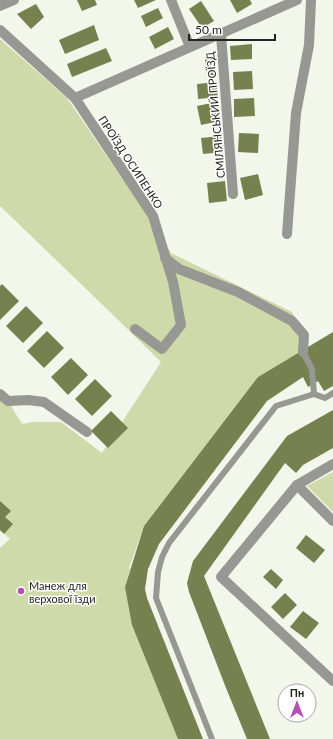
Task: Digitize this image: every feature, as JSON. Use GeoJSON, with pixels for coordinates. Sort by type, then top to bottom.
{"type":"FeatureCollection","features":[{"type":"Feature","properties":{"kind":"street"},"geometry":{"type":"LineString","coordinates":[[0,6],[14,0]]}},
{"type":"Feature","properties":{"kind":"street"},"geometry":{"type":"LineString","coordinates":[[171,0],[190,47]]}},
{"type":"Feature","properties":{"kind":"street"},"geometry":{"type":"LineString","coordinates":[[75,98],[190,47],[221,35],[297,0]]}},
{"type":"Feature","properties":{"kind":"street"},"geometry":{"type":"LineString","coordinates":[[287,234],[296,112],[309,45],[311,0]]}},
{"type":"Feature","properties":{"kind":"street","name":"ПРОЇЗД ОСИПЕНКО"},"geometry":{"type":"LineString","coordinates":[[0,30],[75,98],[153,216],[173,282],[181,325],[162,349],[135,329]]}},
{"type":"Feature","properties":{"kind":"street","name":"СМІЛЯНСЬКИЙ ПРОЇЗД"},"geometry":{"type":"LineString","coordinates":[[221,35],[233,194]]}},
{"type":"Feature","properties":{"kind":"street"},"geometry":{"type":"LineString","coordinates":[[165,258],[179,269],[238,292],[292,321],[304,334],[303,352]]}},
{"type":"Feature","properties":{"kind":"street"},"geometry":{"type":"LineString","coordinates":[[0,394],[8,401],[28,400],[44,402],[87,432]]}},
{"type":"Feature","properties":{"kind":"street"},"geometry":{"type":"LineString","coordinates":[[333,464],[297,485],[221,577],[333,681]]}},
{"type":"Feature","properties":{"kind":"street"},"geometry":{"type":"LineString","coordinates":[[297,485],[333,521]]}},
{"type":"Feature","properties":{"kind":"lane"},"geometry":{"type":"LineString","coordinates":[[303,352],[312,369],[314,394]]}},
{"type":"Feature","properties":{"kind":"lane"},"geometry":{"type":"LineString","coordinates":[[212,739],[156,598],[158,572],[162,557],[169,543],[276,406],[314,394],[324,398],[333,394]]}},
{"type":"Feature","properties":{"kind":"green space"},"geometry":{"type":"Polygon","coordinates":[[[0,39],[67,98],[149,218],[171,253],[292,312],[308,347],[258,377],[144,526],[129,568],[125,587],[178,739],[0,739],[0,548],[10,539],[0,530],[0,394],[8,401],[22,424],[32,422],[61,422],[102,453],[161,362],[0,206],[0,39]]]}},
{"type":"Feature","properties":{"kind":"green space"},"geometry":{"type":"Polygon","coordinates":[[[333,472],[333,512],[307,486],[333,472]]]}},
{"type":"Feature","properties":{"kind":"building"},"geometry":{"type":"Polygon","coordinates":[[[77,0],[95,0],[97,5],[82,11],[77,0]]]}},
{"type":"Feature","properties":{"kind":"building"},"geometry":{"type":"Polygon","coordinates":[[[134,0],[156,0],[138,8],[134,0]]]}},
{"type":"Feature","properties":{"kind":"building"},"geometry":{"type":"Polygon","coordinates":[[[230,0],[250,0],[252,4],[237,13],[230,0]]]}},
{"type":"Feature","properties":{"kind":"building"},"geometry":{"type":"Polygon","coordinates":[[[201,1],[214,21],[202,28],[189,9],[201,1]]]}},
{"type":"Feature","properties":{"kind":"building"},"geometry":{"type":"Polygon","coordinates":[[[36,4],[44,17],[31,29],[17,14],[36,4]]]}},
{"type":"Feature","properties":{"kind":"building"},"geometry":{"type":"Polygon","coordinates":[[[158,8],[163,18],[146,27],[141,16],[158,8]]]}},
{"type":"Feature","properties":{"kind":"building"},"geometry":{"type":"Polygon","coordinates":[[[94,25],[99,40],[65,54],[59,40],[94,25]]]}},
{"type":"Feature","properties":{"kind":"building"},"geometry":{"type":"Polygon","coordinates":[[[168,27],[174,39],[155,49],[149,37],[168,27]]]}},
{"type":"Feature","properties":{"kind":"building"},"geometry":{"type":"Polygon","coordinates":[[[252,44],[252,59],[231,60],[230,46],[252,44]]]}},
{"type":"Feature","properties":{"kind":"building"},"geometry":{"type":"Polygon","coordinates":[[[106,48],[112,61],[72,77],[67,64],[106,48]]]}},
{"type":"Feature","properties":{"kind":"building"},"geometry":{"type":"Polygon","coordinates":[[[213,58],[215,75],[207,76],[205,59],[213,58]]]}},
{"type":"Feature","properties":{"kind":"building"},"geometry":{"type":"Polygon","coordinates":[[[252,71],[253,89],[234,90],[233,72],[252,71]]]}},
{"type":"Feature","properties":{"kind":"building"},"geometry":{"type":"Polygon","coordinates":[[[216,82],[218,97],[198,99],[197,84],[216,82]]]}},
{"type":"Feature","properties":{"kind":"building"},"geometry":{"type":"Polygon","coordinates":[[[254,98],[255,116],[234,117],[234,99],[254,98]]]}},
{"type":"Feature","properties":{"kind":"building"},"geometry":{"type":"Polygon","coordinates":[[[216,102],[220,121],[201,125],[197,106],[216,102]]]}},
{"type":"Feature","properties":{"kind":"building"},"geometry":{"type":"Polygon","coordinates":[[[239,133],[259,134],[258,153],[238,152],[239,133]]]}},
{"type":"Feature","properties":{"kind":"building"},"geometry":{"type":"Polygon","coordinates":[[[221,136],[223,152],[203,154],[201,138],[221,136]]]}},
{"type":"Feature","properties":{"kind":"building"},"geometry":{"type":"Polygon","coordinates":[[[258,174],[263,195],[245,200],[240,178],[258,174]]]}},
{"type":"Feature","properties":{"kind":"building"},"geometry":{"type":"Polygon","coordinates":[[[225,181],[227,201],[209,203],[207,183],[225,181]]]}},
{"type":"Feature","properties":{"kind":"building"},"geometry":{"type":"Polygon","coordinates":[[[2,284],[19,301],[0,320],[0,286],[2,284]]]}},
{"type":"Feature","properties":{"kind":"building"},"geometry":{"type":"Polygon","coordinates":[[[26,306],[43,323],[23,343],[6,326],[26,306]]]}},
{"type":"Feature","properties":{"kind":"building"},"geometry":{"type":"Polygon","coordinates":[[[47,331],[64,348],[44,368],[27,351],[47,331]]]}},
{"type":"Feature","properties":{"kind":"building"},"geometry":{"type":"Polygon","coordinates":[[[333,332],[333,386],[324,391],[318,381],[308,387],[303,377],[267,401],[159,544],[148,569],[145,589],[147,598],[203,739],[178,739],[132,625],[125,587],[144,526],[258,377],[333,332]]]}},
{"type":"Feature","properties":{"kind":"building"},"geometry":{"type":"Polygon","coordinates":[[[71,358],[88,375],[68,395],[51,377],[71,358]]]}},
{"type":"Feature","properties":{"kind":"building"},"geometry":{"type":"Polygon","coordinates":[[[95,379],[112,396],[92,416],[75,399],[95,379]]]}},
{"type":"Feature","properties":{"kind":"building"},"geometry":{"type":"Polygon","coordinates":[[[333,410],[333,448],[303,465],[296,473],[285,463],[204,576],[270,739],[247,739],[189,592],[187,583],[193,561],[287,436],[333,410]]]}},
{"type":"Feature","properties":{"kind":"building"},"geometry":{"type":"Polygon","coordinates":[[[111,411],[128,428],[108,448],[91,431],[111,411]]]}},
{"type":"Feature","properties":{"kind":"building"},"geometry":{"type":"Polygon","coordinates":[[[0,501],[11,511],[5,517],[13,524],[4,534],[0,530],[0,501]]]}},
{"type":"Feature","properties":{"kind":"building"},"geometry":{"type":"Polygon","coordinates":[[[306,535],[325,550],[314,563],[296,548],[306,535]]]}},
{"type":"Feature","properties":{"kind":"building"},"geometry":{"type":"Polygon","coordinates":[[[271,569],[283,580],[276,589],[263,577],[271,569]]]}},
{"type":"Feature","properties":{"kind":"building"},"geometry":{"type":"Polygon","coordinates":[[[285,593],[297,605],[283,619],[271,607],[285,593]]]}},
{"type":"Feature","properties":{"kind":"building"},"geometry":{"type":"Polygon","coordinates":[[[303,611],[319,623],[306,639],[290,627],[303,611]]]}},
{"type":"Feature","properties":{"kind":"place","name":"Манеж для верхової їзди"},"geometry":{"type":"Point","coordinates":[21,591]}}]}
